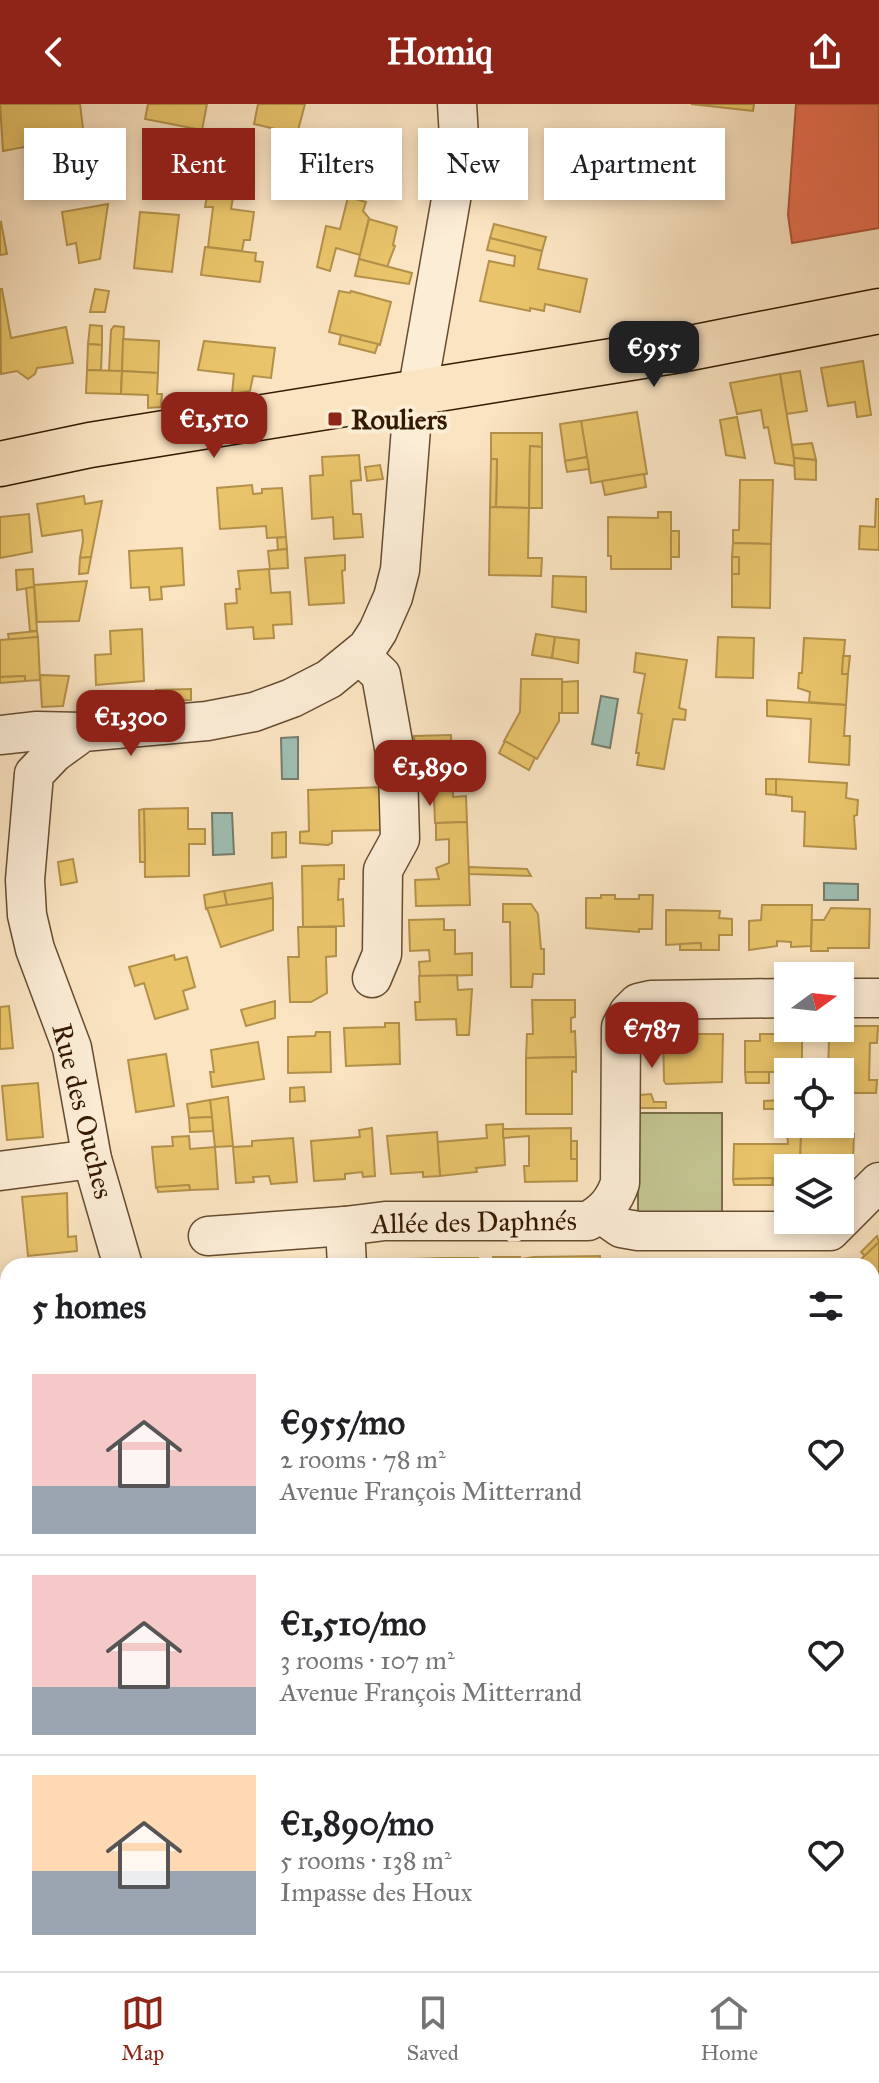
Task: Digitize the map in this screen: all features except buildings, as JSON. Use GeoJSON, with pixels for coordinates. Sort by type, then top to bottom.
{"type":"FeatureCollection","features":[{"type":"Feature","properties":{"kind":"main road"},"geometry":{"type":"LineString","coordinates":[[0,464],[90,445],[680,350],[879,311]]}},
{"type":"Feature","properties":{"kind":"street"},"geometry":{"type":"LineString","coordinates":[[5,735],[37,731],[83,732],[207,721],[254,712],[292,698],[329,679],[360,655],[378,631],[393,597],[400,570],[411,428],[451,207],[459,137],[457,104]]}},
{"type":"Feature","properties":{"kind":"street"},"geometry":{"type":"LineString","coordinates":[[360,655],[381,675],[398,770],[400,839],[383,870],[382,954],[372,978]]}},
{"type":"Feature","properties":{"kind":"street"},"geometry":{"type":"LineString","coordinates":[[5,735],[37,771],[54,753],[83,732]]}},
{"type":"Feature","properties":{"kind":"street","name":"Rue des Ouches"},"geometry":{"type":"LineString","coordinates":[[37,771],[29,811],[25,880],[27,915],[35,949],[72,1048],[92,1159],[121,1258]]}},
{"type":"Feature","properties":{"kind":"street","name":"Allée des Daphnés"},"geometry":{"type":"LineString","coordinates":[[208,1236],[385,1221],[588,1221],[601,1214],[614,1199],[620,1183],[621,1027],[629,1012],[638,1003],[662,999],[774,998]]}},
{"type":"Feature","properties":{"kind":"street"},"geometry":{"type":"LineString","coordinates":[[854,998],[879,998]]}},
{"type":"Feature","properties":{"kind":"street"},"geometry":{"type":"LineString","coordinates":[[0,1171],[92,1159]]}},
{"type":"Feature","properties":{"kind":"street","name":"Allée des Daphnés"},"geometry":{"type":"LineString","coordinates":[[601,1214],[621,1228],[638,1231],[830,1231],[879,1182]]}},
{"type":"Feature","properties":{"kind":"street","name":"Allée des Daphnés"},"geometry":{"type":"LineString","coordinates":[[345,1226],[347,1258]]}},
{"type":"Feature","properties":{"kind":"green space"},"geometry":{"type":"Polygon","coordinates":[[[638,1113],[722,1113],[722,1215],[638,1215],[638,1113]]]}},
{"type":"Feature","properties":{"kind":"shaded area"},"geometry":{"type":"Polygon","coordinates":[[[601,696],[618,699],[610,748],[592,744],[601,696]]]}},
{"type":"Feature","properties":{"kind":"shaded area"},"geometry":{"type":"Polygon","coordinates":[[[298,737],[298,779],[282,779],[281,738],[298,737]]]}},
{"type":"Feature","properties":{"kind":"shaded area"},"geometry":{"type":"Polygon","coordinates":[[[212,813],[232,813],[234,854],[213,855],[212,813]]]}},
{"type":"Feature","properties":{"kind":"shaded area"},"geometry":{"type":"Polygon","coordinates":[[[824,883],[858,884],[858,900],[824,900],[824,883]]]}},
{"type":"Feature","properties":{"kind":"place","name":"Rouliers"},"geometry":{"type":"Point","coordinates":[335,419]}}]}
